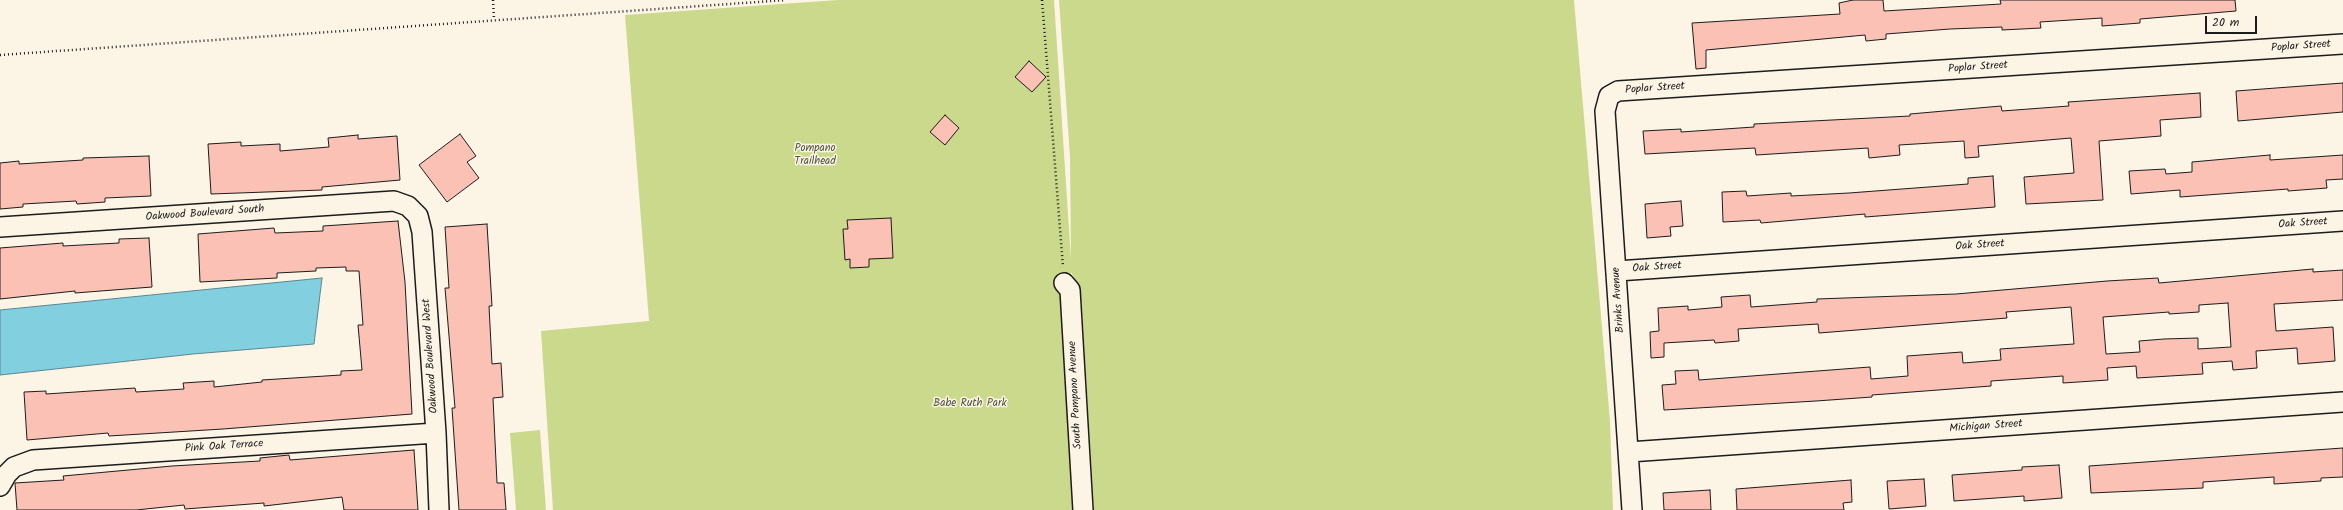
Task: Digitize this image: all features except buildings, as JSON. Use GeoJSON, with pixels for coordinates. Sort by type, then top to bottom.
{"type":"FeatureCollection","features":[{"type":"Feature","properties":{"kind":"street","name":"Poplar Street"},"geometry":{"type":"LineString","coordinates":[[1613,94],[1618,91],[2343,44]]}},
{"type":"Feature","properties":{"kind":"street","name":"Brinks Avenue"},"geometry":{"type":"LineString","coordinates":[[1613,94],[1609,96],[1606,102],[1605,111],[1632,510]]}},
{"type":"Feature","properties":{"kind":"street","name":"Oakwood Boulevard South"},"geometry":{"type":"LineString","coordinates":[[0,227],[394,201],[408,206]]}},
{"type":"Feature","properties":{"kind":"street","name":"Oakwood Boulevard West"},"geometry":{"type":"LineString","coordinates":[[408,206],[418,216],[422,232],[436,433],[439,510]]}},
{"type":"Feature","properties":{"kind":"street","name":"Oak Street"},"geometry":{"type":"LineString","coordinates":[[1617,271],[2343,221]]}},
{"type":"Feature","properties":{"kind":"street","name":"South Pompano Avenue"},"geometry":{"type":"LineString","coordinates":[[1064,283],[1070,290],[1083,510]]}},
{"type":"Feature","properties":{"kind":"street","name":"Michigan Street"},"geometry":{"type":"LineString","coordinates":[[1629,452],[2343,402]]}},
{"type":"Feature","properties":{"kind":"street","name":"Pink Oak Terrace"},"geometry":{"type":"LineString","coordinates":[[0,486],[7,474],[14,468],[33,460],[436,433]]}},
{"type":"Feature","properties":{"kind":"path"},"geometry":{"type":"LineString","coordinates":[[493,0],[494,19]]}},
{"type":"Feature","properties":{"kind":"path"},"geometry":{"type":"LineString","coordinates":[[0,54],[786,0]]}},
{"type":"Feature","properties":{"kind":"path"},"geometry":{"type":"LineString","coordinates":[[1042,0],[1064,283]]}},
{"type":"Feature","properties":{"kind":"green space"},"geometry":{"type":"Polygon","coordinates":[[[838,0],[1054,0],[1071,260],[1070,157],[1059,0],[1574,0],[1610,421],[1613,510],[1094,510],[1082,307],[1078,284],[1071,272],[1070,290],[1083,510],[553,510],[541,331],[649,321],[625,15],[838,0]]]}},
{"type":"Feature","properties":{"kind":"green space"},"geometry":{"type":"Polygon","coordinates":[[[540,430],[546,510],[516,510],[510,433],[540,430]]]}},
{"type":"Feature","properties":{"kind":"water"},"geometry":{"type":"Polygon","coordinates":[[[322,278],[314,344],[193,354],[0,375],[0,310],[322,278]]]}},
{"type":"Feature","properties":{"kind":"park label","name":"Pompano Trailhead"},"geometry":{"type":"Point","coordinates":[815,155]}},
{"type":"Feature","properties":{"kind":"park label","name":"Babe Ruth Park"},"geometry":{"type":"Point","coordinates":[970,404]}}]}
